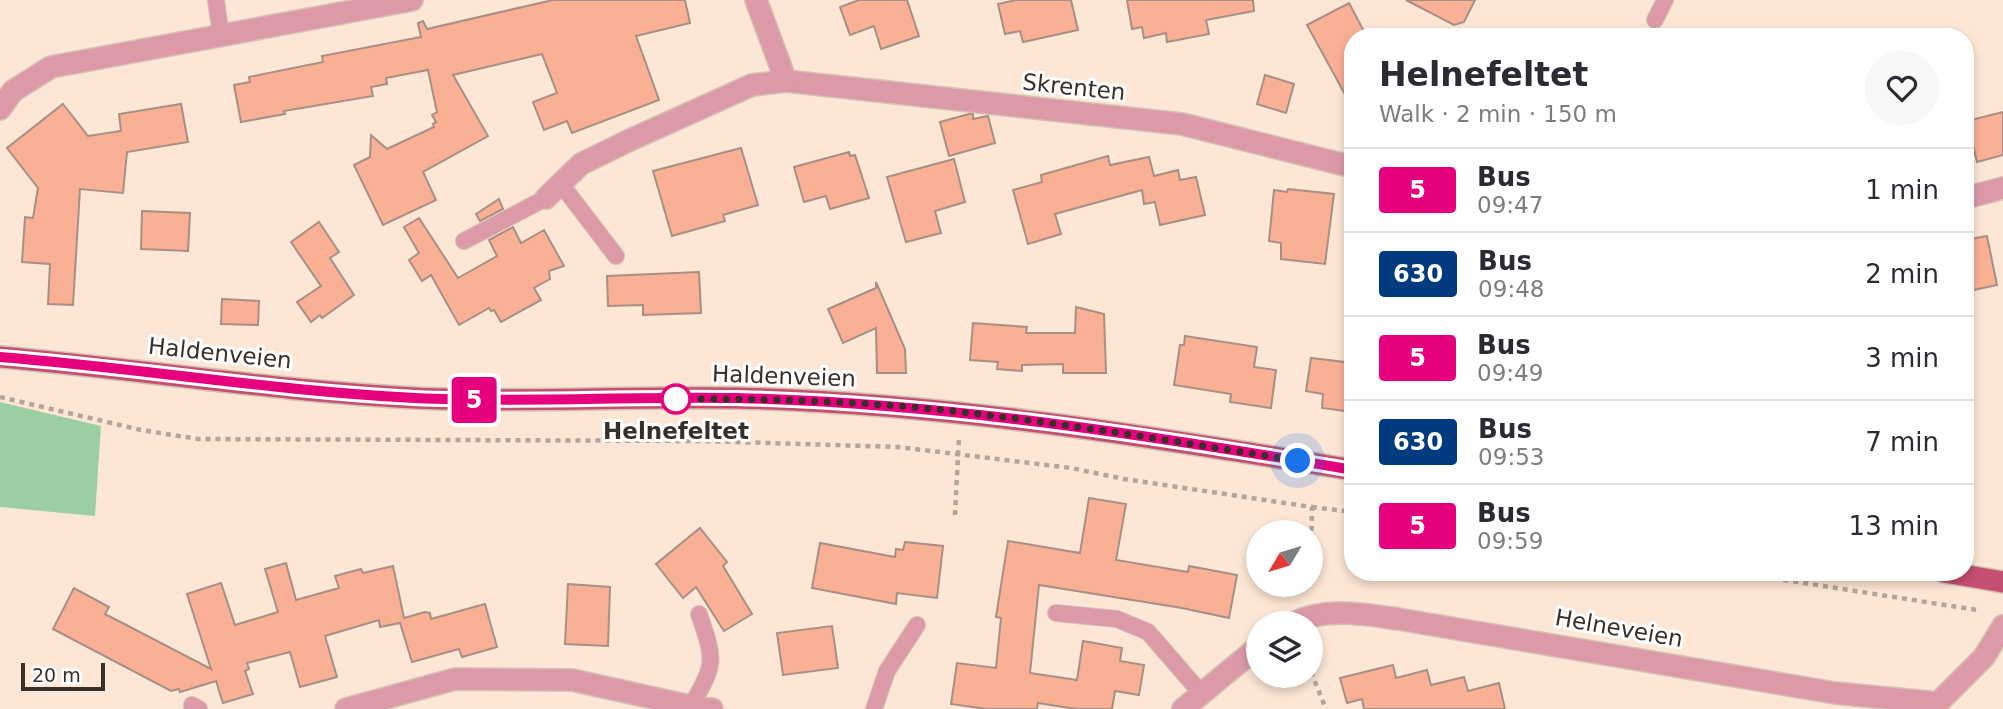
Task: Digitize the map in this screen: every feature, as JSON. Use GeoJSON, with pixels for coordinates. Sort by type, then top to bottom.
{"type":"FeatureCollection","features":[{"type":"Feature","properties":{"kind":"main road","name":"Haldenveien"},"geometry":{"type":"LineString","coordinates":[[0,357],[413,398],[527,401],[735,398],[960,412],[1216,447],[1344,468]]}},
{"type":"Feature","properties":{"kind":"main road"},"geometry":{"type":"LineString","coordinates":[[1974,577],[2003,582]]}},
{"type":"Feature","properties":{"kind":"street"},"geometry":{"type":"LineString","coordinates":[[0,109],[13,91],[51,67],[412,0]]}},
{"type":"Feature","properties":{"kind":"street"},"geometry":{"type":"LineString","coordinates":[[756,0],[786,81]]}},
{"type":"Feature","properties":{"kind":"street","name":"Skrenten"},"geometry":{"type":"LineString","coordinates":[[554,191],[581,164],[630,140],[752,85],[786,81],[1182,124],[1344,165]]}},
{"type":"Feature","properties":{"kind":"street"},"geometry":{"type":"LineString","coordinates":[[1974,196],[2003,188]]}},
{"type":"Feature","properties":{"kind":"street","name":"Helneveien"},"geometry":{"type":"LineString","coordinates":[[1323,614],[1342,612],[1398,619],[1835,693],[1938,706],[1984,657],[2003,626]]}},
{"type":"Feature","properties":{"kind":"street"},"geometry":{"type":"LineString","coordinates":[[1183,709],[1246,657]]}},
{"type":"Feature","properties":{"kind":"street"},"geometry":{"type":"LineString","coordinates":[[346,709],[455,679],[572,680],[702,708]]}},
{"type":"Feature","properties":{"kind":"lane"},"geometry":{"type":"LineString","coordinates":[[216,0],[221,36]]}},
{"type":"Feature","properties":{"kind":"lane"},"geometry":{"type":"LineString","coordinates":[[1655,20],[1665,0]]}},
{"type":"Feature","properties":{"kind":"lane"},"geometry":{"type":"LineString","coordinates":[[464,241],[554,191],[616,256]]}},
{"type":"Feature","properties":{"kind":"lane"},"geometry":{"type":"LineString","coordinates":[[1056,613],[1117,619],[1148,632],[1201,693]]}},
{"type":"Feature","properties":{"kind":"lane"},"geometry":{"type":"LineString","coordinates":[[699,614],[711,650],[710,674],[702,708]]}},
{"type":"Feature","properties":{"kind":"lane"},"geometry":{"type":"LineString","coordinates":[[874,709],[887,671],[917,625]]}},
{"type":"Feature","properties":{"kind":"path"},"geometry":{"type":"LineString","coordinates":[[0,397],[141,430],[198,439],[703,441],[898,447],[1071,468],[1124,479],[1344,511]]}},
{"type":"Feature","properties":{"kind":"path"},"geometry":{"type":"LineString","coordinates":[[955,515],[960,412]]}},
{"type":"Feature","properties":{"kind":"path"},"geometry":{"type":"LineString","coordinates":[[699,433],[703,441]]}},
{"type":"Feature","properties":{"kind":"path"},"geometry":{"type":"LineString","coordinates":[[570,441],[574,435]]}},
{"type":"Feature","properties":{"kind":"path"},"geometry":{"type":"LineString","coordinates":[[1312,507],[1312,520]]}},
{"type":"Feature","properties":{"kind":"path"},"geometry":{"type":"LineString","coordinates":[[1792,581],[1977,610]]}},
{"type":"Feature","properties":{"kind":"path"},"geometry":{"type":"LineString","coordinates":[[1317,688],[1326,709]]}},
{"type":"Feature","properties":{"kind":"green space"},"geometry":{"type":"Polygon","coordinates":[[[0,402],[101,426],[95,516],[0,507],[0,402]]]}},
{"type":"Feature","properties":{"kind":"building"},"geometry":{"type":"Polygon","coordinates":[[[553,0],[685,0],[690,23],[636,36],[659,100],[572,133],[567,121],[544,130],[533,102],[557,93],[542,54],[453,75],[488,136],[423,172],[436,200],[383,225],[354,165],[370,157],[371,135],[387,149],[434,127],[436,122],[432,115],[437,112],[428,70],[386,78],[387,84],[371,87],[373,96],[284,111],[285,114],[241,122],[234,85],[250,82],[249,77],[323,62],[322,56],[421,37],[418,23],[423,21],[427,29],[553,0]]]}},
{"type":"Feature","properties":{"kind":"building"},"geometry":{"type":"Polygon","coordinates":[[[859,0],[907,0],[919,36],[881,49],[874,26],[850,35],[840,7],[859,0]]]}},
{"type":"Feature","properties":{"kind":"building"},"geometry":{"type":"Polygon","coordinates":[[[1016,0],[1071,0],[1078,30],[1023,42],[1020,31],[1005,34],[998,4],[1016,0]]]}},
{"type":"Feature","properties":{"kind":"building"},"geometry":{"type":"Polygon","coordinates":[[[1127,0],[1253,0],[1254,11],[1206,20],[1209,34],[1167,42],[1166,33],[1144,38],[1142,27],[1132,29],[1127,0]]]}},
{"type":"Feature","properties":{"kind":"building"},"geometry":{"type":"Polygon","coordinates":[[[1406,0],[1475,0],[1464,22],[1454,25],[1406,0]]]}},
{"type":"Feature","properties":{"kind":"building"},"geometry":{"type":"Polygon","coordinates":[[[1349,3],[1362,28],[1344,28],[1344,93],[1307,25],[1349,3]]]}},
{"type":"Feature","properties":{"kind":"building"},"geometry":{"type":"Polygon","coordinates":[[[1265,75],[1294,84],[1286,113],[1257,104],[1265,75]]]}},
{"type":"Feature","properties":{"kind":"building"},"geometry":{"type":"Polygon","coordinates":[[[63,104],[88,136],[121,131],[119,114],[181,104],[188,142],[127,152],[123,193],[80,189],[73,305],[48,304],[50,264],[22,262],[25,217],[33,218],[38,188],[7,148],[63,104]]]}},
{"type":"Feature","properties":{"kind":"building"},"geometry":{"type":"Polygon","coordinates":[[[2003,112],[2003,155],[1977,162],[1974,150],[1974,119],[2003,112]]]}},
{"type":"Feature","properties":{"kind":"building"},"geometry":{"type":"Polygon","coordinates":[[[973,114],[973,119],[988,116],[995,143],[949,156],[940,122],[973,114]]]}},
{"type":"Feature","properties":{"kind":"building"},"geometry":{"type":"Polygon","coordinates":[[[741,148],[758,205],[723,215],[725,221],[672,236],[653,171],[741,148]]]}},
{"type":"Feature","properties":{"kind":"building"},"geometry":{"type":"Polygon","coordinates":[[[849,152],[850,156],[855,155],[869,198],[830,209],[826,196],[804,202],[794,167],[849,152]]]}},
{"type":"Feature","properties":{"kind":"building"},"geometry":{"type":"Polygon","coordinates":[[[1108,156],[1110,165],[1149,157],[1154,176],[1178,170],[1180,180],[1196,177],[1205,215],[1160,225],[1155,202],[1144,204],[1142,190],[1055,214],[1061,234],[1028,244],[1013,190],[1042,182],[1041,175],[1108,156]]]}},
{"type":"Feature","properties":{"kind":"building"},"geometry":{"type":"Polygon","coordinates":[[[954,159],[965,202],[935,211],[941,233],[906,242],[887,177],[954,159]]]}},
{"type":"Feature","properties":{"kind":"building"},"geometry":{"type":"Polygon","coordinates":[[[1288,189],[1334,194],[1325,264],[1281,259],[1281,243],[1269,241],[1274,190],[1287,192],[1288,189]]]}},
{"type":"Feature","properties":{"kind":"building"},"geometry":{"type":"Polygon","coordinates":[[[499,199],[503,209],[480,221],[476,214],[499,199]]]}},
{"type":"Feature","properties":{"kind":"building"},"geometry":{"type":"Polygon","coordinates":[[[142,211],[190,213],[188,251],[141,249],[142,211]]]}},
{"type":"Feature","properties":{"kind":"building"},"geometry":{"type":"Polygon","coordinates":[[[419,218],[458,278],[497,256],[489,240],[513,227],[521,243],[544,230],[564,266],[549,271],[550,279],[534,288],[541,300],[501,322],[494,310],[489,308],[459,325],[431,275],[422,281],[409,260],[419,253],[404,227],[419,218]]]}},
{"type":"Feature","properties":{"kind":"building"},"geometry":{"type":"Polygon","coordinates":[[[319,222],[339,252],[330,258],[354,295],[322,318],[320,315],[311,322],[297,302],[321,286],[291,242],[319,222]]]}},
{"type":"Feature","properties":{"kind":"building"},"geometry":{"type":"Polygon","coordinates":[[[1987,236],[1997,285],[1974,290],[1974,238],[1987,236]]]}},
{"type":"Feature","properties":{"kind":"building"},"geometry":{"type":"Polygon","coordinates":[[[699,272],[701,313],[643,315],[643,305],[608,306],[607,276],[699,272]]]}},
{"type":"Feature","properties":{"kind":"building"},"geometry":{"type":"Polygon","coordinates":[[[876,282],[905,349],[906,373],[877,373],[876,328],[843,343],[828,309],[876,288],[876,282]]]}},
{"type":"Feature","properties":{"kind":"building"},"geometry":{"type":"Polygon","coordinates":[[[222,299],[259,301],[258,325],[221,324],[222,299]]]}},
{"type":"Feature","properties":{"kind":"building"},"geometry":{"type":"Polygon","coordinates":[[[1076,307],[1104,314],[1106,373],[1063,373],[1063,364],[1022,365],[1022,371],[997,369],[998,362],[970,360],[973,323],[1027,327],[1026,333],[1075,333],[1076,307]]]}},
{"type":"Feature","properties":{"kind":"building"},"geometry":{"type":"Polygon","coordinates":[[[1185,336],[1257,347],[1254,367],[1276,370],[1271,408],[1230,402],[1231,394],[1174,385],[1180,345],[1184,345],[1185,336]]]}},
{"type":"Feature","properties":{"kind":"building"},"geometry":{"type":"Polygon","coordinates":[[[1311,358],[1344,362],[1344,411],[1322,408],[1323,394],[1306,391],[1311,358]]]}},
{"type":"Feature","properties":{"kind":"building"},"geometry":{"type":"Polygon","coordinates":[[[1089,498],[1126,504],[1116,560],[1188,572],[1189,566],[1237,575],[1229,618],[1039,585],[1030,673],[1077,680],[1083,641],[1122,648],[1120,661],[1144,665],[1139,695],[1115,691],[1112,709],[1076,709],[1038,703],[1037,709],[987,709],[951,704],[957,663],[996,668],[1001,618],[996,617],[1008,541],[1080,553],[1089,498]]]}},
{"type":"Feature","properties":{"kind":"building"},"geometry":{"type":"Polygon","coordinates":[[[700,528],[727,562],[723,566],[752,614],[724,631],[696,587],[683,598],[656,564],[700,528]]]}},
{"type":"Feature","properties":{"kind":"building"},"geometry":{"type":"Polygon","coordinates":[[[905,542],[943,546],[937,598],[897,593],[896,604],[812,588],[820,543],[895,557],[896,549],[903,550],[905,542]]]}},
{"type":"Feature","properties":{"kind":"building"},"geometry":{"type":"Polygon","coordinates":[[[286,563],[296,600],[339,588],[335,576],[361,569],[363,573],[393,566],[404,618],[425,612],[430,613],[431,619],[485,604],[497,647],[462,657],[459,649],[412,662],[400,623],[380,627],[379,620],[325,636],[337,677],[300,687],[290,652],[247,663],[249,669],[245,671],[253,694],[223,703],[216,681],[180,692],[179,689],[171,691],[53,629],[74,588],[109,607],[105,614],[211,669],[187,594],[221,583],[235,625],[278,612],[265,569],[286,563]]]}},
{"type":"Feature","properties":{"kind":"building"},"geometry":{"type":"Polygon","coordinates":[[[568,584],[610,587],[608,646],[565,644],[568,584]]]}},
{"type":"Feature","properties":{"kind":"building"},"geometry":{"type":"Polygon","coordinates":[[[832,626],[838,668],[783,675],[777,633],[832,626]]]}},
{"type":"Feature","properties":{"kind":"building"},"geometry":{"type":"Polygon","coordinates":[[[1393,665],[1396,678],[1427,670],[1431,685],[1464,677],[1468,691],[1499,683],[1505,709],[1364,709],[1362,699],[1347,703],[1340,678],[1393,665]]]}},
{"type":"Feature","properties":{"kind":"bus line","name":"5"},"geometry":{"type":"LineString","coordinates":[[0,357],[413,398],[527,401],[735,398],[960,412],[1216,447],[1344,468]]}},
{"type":"Feature","properties":{"kind":"place","name":"Helnefeltet"},"geometry":{"type":"Point","coordinates":[676,399]}},
{"type":"Feature","properties":{"kind":"route"},"geometry":{"type":"LineString","coordinates":[[676,399],[735,398],[960,412],[1298,461]]}}]}
